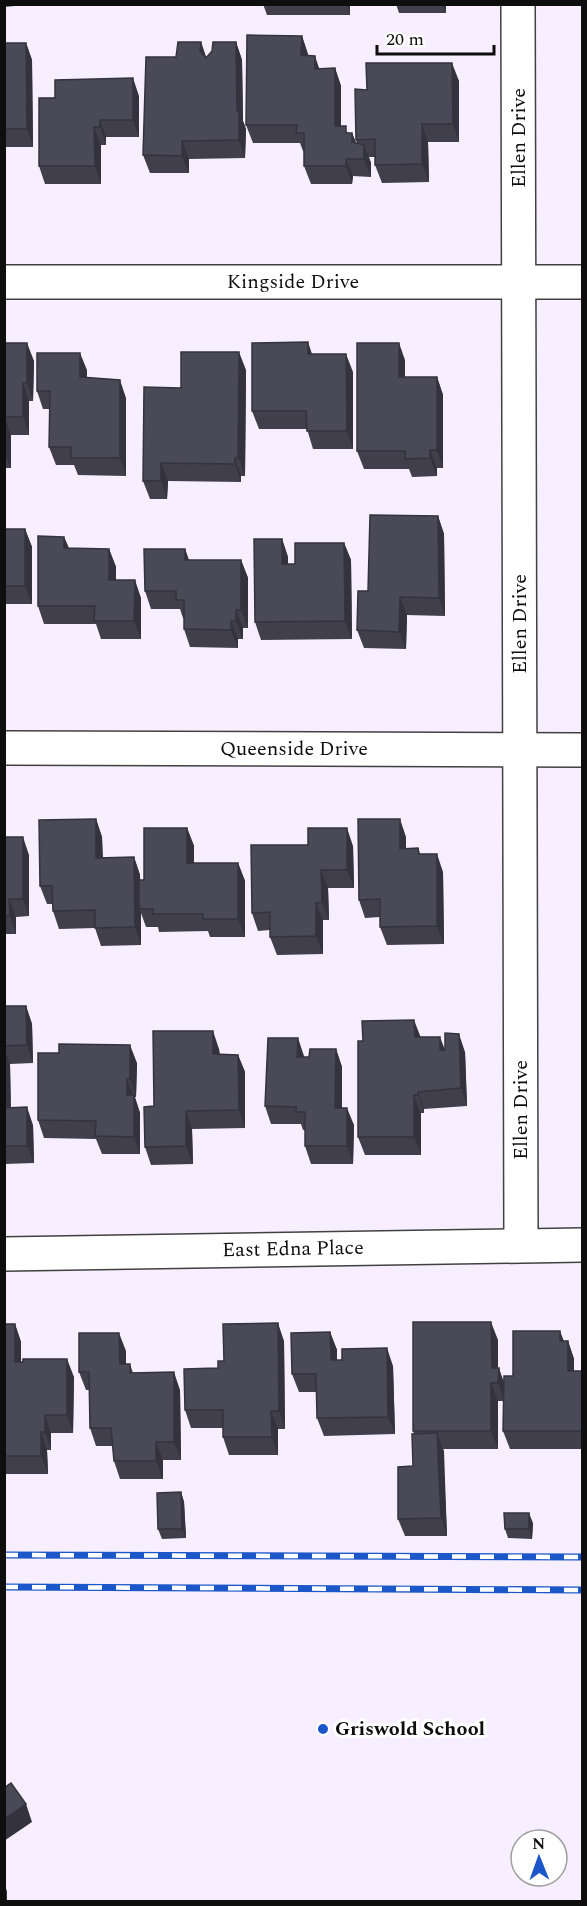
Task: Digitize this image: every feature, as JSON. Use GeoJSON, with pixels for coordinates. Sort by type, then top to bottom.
{"type":"FeatureCollection","features":[{"type":"Feature","properties":{"kind":"street","name":"Ellen Drive"},"geometry":{"type":"LineString","coordinates":[[518,4],[521,1244]]}},
{"type":"Feature","properties":{"kind":"street","name":"Kingside Drive"},"geometry":{"type":"LineString","coordinates":[[4,282],[582,282]]}},
{"type":"Feature","properties":{"kind":"street","name":"Queenside Drive"},"geometry":{"type":"LineString","coordinates":[[4,748],[582,750]]}},
{"type":"Feature","properties":{"kind":"street","name":"East Edna Place"},"geometry":{"type":"LineString","coordinates":[[4,1254],[521,1244],[582,1245]]}},
{"type":"Feature","properties":{"kind":"building"},"geometry":{"type":"Polygon","coordinates":[[[247,35],[302,36],[301,55],[315,56],[315,69],[335,68],[335,126],[346,126],[346,133],[352,133],[352,142],[364,145],[364,159],[346,159],[346,166],[304,166],[304,133],[296,133],[297,125],[246,125],[247,35]]]}},
{"type":"Feature","properties":{"kind":"building"},"geometry":{"type":"Polygon","coordinates":[[[178,42],[201,42],[200,51],[206,58],[212,51],[213,42],[236,42],[239,140],[182,141],[182,156],[143,155],[146,57],[176,57],[178,42]]]}},
{"type":"Feature","properties":{"kind":"building"},"geometry":{"type":"Polygon","coordinates":[[[4,43],[26,43],[27,129],[4,129],[4,43]]]}},
{"type":"Feature","properties":{"kind":"building"},"geometry":{"type":"Polygon","coordinates":[[[366,63],[452,63],[453,124],[422,124],[422,164],[375,165],[375,139],[356,140],[355,89],[367,90],[366,63]]]}},
{"type":"Feature","properties":{"kind":"building"},"geometry":{"type":"Polygon","coordinates":[[[133,78],[133,120],[100,120],[100,127],[94,127],[95,166],[39,166],[39,98],[55,98],[55,80],[133,78]]]}},
{"type":"Feature","properties":{"kind":"building"},"geometry":{"type":"Polygon","coordinates":[[[308,342],[308,354],[346,354],[347,431],[307,431],[306,411],[252,411],[252,343],[308,342]]]}},
{"type":"Feature","properties":{"kind":"building"},"geometry":{"type":"Polygon","coordinates":[[[4,343],[27,343],[27,383],[23,383],[23,417],[4,417],[4,343]]]}},
{"type":"Feature","properties":{"kind":"building"},"geometry":{"type":"Polygon","coordinates":[[[357,343],[399,343],[399,377],[437,377],[437,450],[430,450],[430,458],[405,459],[405,451],[357,451],[357,343]]]}},
{"type":"Feature","properties":{"kind":"building"},"geometry":{"type":"Polygon","coordinates":[[[181,352],[239,352],[238,458],[235,458],[235,464],[161,463],[161,481],[143,481],[144,387],[181,388],[181,352]]]}},
{"type":"Feature","properties":{"kind":"building"},"geometry":{"type":"Polygon","coordinates":[[[37,353],[80,353],[80,377],[120,380],[120,458],[71,458],[71,447],[49,447],[50,391],[37,391],[37,353]]]}},
{"type":"Feature","properties":{"kind":"building"},"geometry":{"type":"Polygon","coordinates":[[[370,515],[438,516],[439,598],[400,597],[399,632],[357,630],[358,591],[368,591],[370,515]]]}},
{"type":"Feature","properties":{"kind":"building"},"geometry":{"type":"Polygon","coordinates":[[[4,529],[25,529],[25,586],[4,586],[4,529]]]}},
{"type":"Feature","properties":{"kind":"building"},"geometry":{"type":"Polygon","coordinates":[[[38,536],[64,537],[64,548],[109,549],[109,580],[135,580],[134,621],[94,621],[95,606],[38,606],[38,536]]]}},
{"type":"Feature","properties":{"kind":"building"},"geometry":{"type":"Polygon","coordinates":[[[254,539],[282,539],[282,564],[295,564],[295,543],[344,543],[345,621],[255,622],[254,539]]]}},
{"type":"Feature","properties":{"kind":"building"},"geometry":{"type":"Polygon","coordinates":[[[144,549],[185,549],[185,560],[241,560],[241,610],[236,610],[236,621],[231,621],[231,630],[184,629],[184,600],[176,600],[176,591],[145,591],[144,549]]]}},
{"type":"Feature","properties":{"kind":"building"},"geometry":{"type":"Polygon","coordinates":[[[96,819],[96,858],[134,857],[135,927],[95,928],[95,910],[53,911],[52,886],[40,886],[39,820],[96,819]]]}},
{"type":"Feature","properties":{"kind":"building"},"geometry":{"type":"Polygon","coordinates":[[[358,819],[400,819],[400,849],[418,848],[419,854],[437,854],[437,926],[380,927],[380,899],[359,900],[358,819]]]}},
{"type":"Feature","properties":{"kind":"building"},"geometry":{"type":"Polygon","coordinates":[[[144,828],[187,828],[187,863],[238,863],[238,919],[203,919],[203,914],[153,914],[153,909],[139,909],[139,880],[144,880],[144,828]]]}},
{"type":"Feature","properties":{"kind":"building"},"geometry":{"type":"Polygon","coordinates":[[[308,828],[347,828],[347,870],[321,870],[322,902],[316,903],[316,936],[270,937],[270,912],[252,913],[251,845],[308,845],[308,828]]]}},
{"type":"Feature","properties":{"kind":"building"},"geometry":{"type":"Polygon","coordinates":[[[4,837],[23,837],[23,899],[9,899],[10,916],[4,916],[4,837]]]}},
{"type":"Feature","properties":{"kind":"building"},"geometry":{"type":"Polygon","coordinates":[[[4,1006],[26,1006],[27,1045],[4,1046],[4,1006]]]}},
{"type":"Feature","properties":{"kind":"building"},"geometry":{"type":"Polygon","coordinates":[[[414,1020],[415,1037],[440,1037],[440,1050],[445,1050],[445,1033],[459,1034],[461,1088],[418,1092],[418,1095],[414,1095],[414,1137],[358,1137],[358,1041],[363,1041],[362,1021],[414,1020]]]}},
{"type":"Feature","properties":{"kind":"building"},"geometry":{"type":"Polygon","coordinates":[[[153,1031],[213,1031],[213,1054],[238,1055],[239,1110],[186,1111],[186,1146],[145,1147],[144,1107],[154,1106],[153,1031]]]}},
{"type":"Feature","properties":{"kind":"building"},"geometry":{"type":"Polygon","coordinates":[[[268,1038],[298,1038],[297,1057],[309,1057],[310,1049],[336,1049],[335,1108],[347,1108],[347,1146],[305,1146],[305,1112],[296,1112],[296,1107],[265,1106],[268,1038]]]}},
{"type":"Feature","properties":{"kind":"building"},"geometry":{"type":"Polygon","coordinates":[[[59,1044],[130,1045],[130,1079],[127,1079],[127,1095],[134,1095],[134,1137],[95,1136],[96,1121],[38,1120],[38,1053],[59,1053],[59,1044]]]}},
{"type":"Feature","properties":{"kind":"building"},"geometry":{"type":"Polygon","coordinates":[[[4,1105],[5,1108],[27,1107],[27,1146],[4,1146],[4,1105]]]}},
{"type":"Feature","properties":{"kind":"building"},"geometry":{"type":"Polygon","coordinates":[[[413,1322],[491,1322],[492,1368],[499,1368],[498,1383],[491,1383],[491,1431],[413,1431],[413,1322]]]}},
{"type":"Feature","properties":{"kind":"building"},"geometry":{"type":"Polygon","coordinates":[[[278,1323],[279,1411],[271,1411],[272,1437],[223,1437],[223,1410],[185,1410],[184,1369],[218,1368],[218,1361],[224,1361],[223,1324],[278,1323]]]}},
{"type":"Feature","properties":{"kind":"building"},"geometry":{"type":"Polygon","coordinates":[[[4,1324],[15,1324],[15,1362],[23,1362],[23,1359],[67,1359],[67,1415],[45,1415],[45,1432],[41,1432],[41,1456],[4,1456],[4,1324]]]}},
{"type":"Feature","properties":{"kind":"building"},"geometry":{"type":"Polygon","coordinates":[[[513,1331],[560,1331],[560,1341],[568,1341],[568,1371],[582,1371],[582,1431],[503,1431],[504,1376],[513,1376],[513,1331]]]}},
{"type":"Feature","properties":{"kind":"building"},"geometry":{"type":"Polygon","coordinates":[[[330,1332],[331,1360],[342,1360],[342,1349],[387,1348],[388,1417],[317,1418],[316,1374],[292,1374],[291,1333],[330,1332]]]}},
{"type":"Feature","properties":{"kind":"building"},"geometry":{"type":"Polygon","coordinates":[[[79,1333],[119,1333],[120,1364],[130,1364],[130,1373],[174,1372],[174,1442],[156,1442],[156,1461],[114,1461],[111,1428],[90,1428],[89,1372],[79,1372],[79,1333]]]}},
{"type":"Feature","properties":{"kind":"building"},"geometry":{"type":"Polygon","coordinates":[[[437,1433],[441,1518],[398,1519],[398,1467],[413,1466],[412,1434],[437,1433]]]}},
{"type":"Feature","properties":{"kind":"building"},"geometry":{"type":"Polygon","coordinates":[[[181,1492],[182,1529],[158,1529],[157,1493],[181,1492]]]}},
{"type":"Feature","properties":{"kind":"building"},"geometry":{"type":"Polygon","coordinates":[[[504,1513],[529,1513],[529,1529],[505,1529],[504,1513]]]}},
{"type":"Feature","properties":{"kind":"building"},"geometry":{"type":"Polygon","coordinates":[[[11,1783],[26,1804],[4,1819],[4,1788],[11,1783]]]}},
{"type":"Feature","properties":{"kind":"railway"},"geometry":{"type":"LineString","coordinates":[[4,1555],[582,1557]]}},
{"type":"Feature","properties":{"kind":"railway"},"geometry":{"type":"LineString","coordinates":[[4,1587],[582,1590]]}},
{"type":"Feature","properties":{"kind":"place","name":"Griswold School"},"geometry":{"type":"Point","coordinates":[323,1729]}}]}
